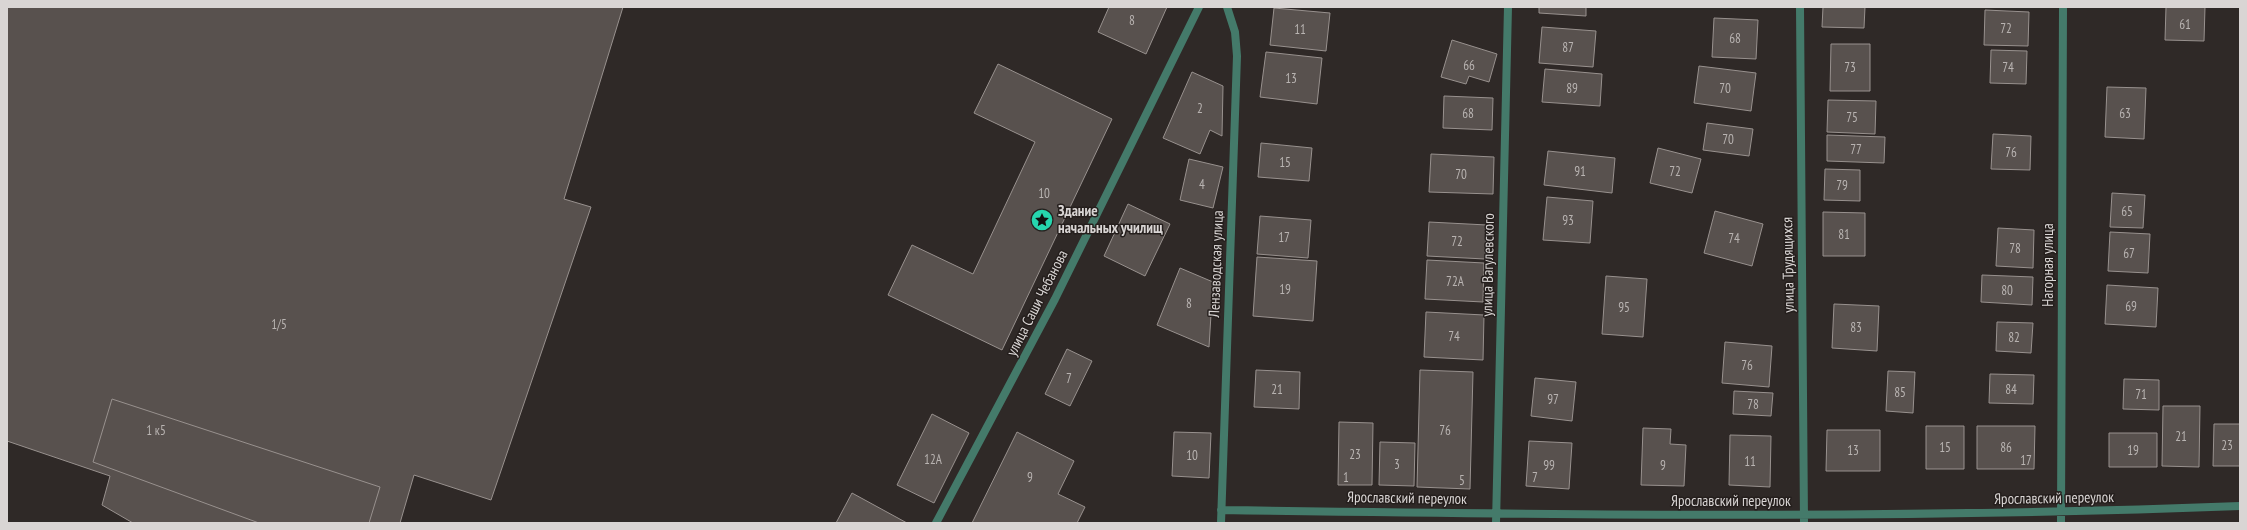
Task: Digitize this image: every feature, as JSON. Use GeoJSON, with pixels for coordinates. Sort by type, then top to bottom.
{"type":"FeatureCollection","features":[{"type":"Feature","properties":{"kind":"street","name":"улица Саши Чебанова"},"geometry":{"type":"LineString","coordinates":[[936,523],[1055,299],[1199,7]]}},
{"type":"Feature","properties":{"kind":"street","name":"Лензаводская улица"},"geometry":{"type":"LineString","coordinates":[[1221,523],[1237,56],[1235,32],[1227,7]]}},
{"type":"Feature","properties":{"kind":"street","name":"улица Вагулевского"},"geometry":{"type":"LineString","coordinates":[[1496,523],[1508,7]]}},
{"type":"Feature","properties":{"kind":"street","name":"улица Трудящихся"},"geometry":{"type":"LineString","coordinates":[[1800,7],[1804,519]]}},
{"type":"Feature","properties":{"kind":"street","name":"Нагорная улица"},"geometry":{"type":"LineString","coordinates":[[2061,523],[2063,7]]}},
{"type":"Feature","properties":{"kind":"street","name":"Ярославский переулок"},"geometry":{"type":"LineString","coordinates":[[1221,510],[1804,519],[2061,513],[2240,506]]}},
{"type":"Feature","properties":{"kind":"building"},"geometry":{"type":"Polygon","coordinates":[[[7,7],[623,7],[564,199],[591,207],[491,500],[414,475],[400,523],[133,523],[102,505],[110,476],[7,441],[7,7]]]}},
{"type":"Feature","properties":{"kind":"building"},"geometry":{"type":"Polygon","coordinates":[[[1109,7],[1167,7],[1146,54],[1098,32],[1109,7]]]}},
{"type":"Feature","properties":{"kind":"building"},"geometry":{"type":"Polygon","coordinates":[[[1539,7],[1586,7],[1586,16],[1539,13],[1539,7]]]}},
{"type":"Feature","properties":{"kind":"building"},"geometry":{"type":"Polygon","coordinates":[[[1823,7],[1865,7],[1864,28],[1822,27],[1823,7]]]}},
{"type":"Feature","properties":{"kind":"building"},"geometry":{"type":"Polygon","coordinates":[[[2166,7],[2205,7],[2204,41],[2165,40],[2166,7]]]}},
{"type":"Feature","properties":{"kind":"building"},"geometry":{"type":"Polygon","coordinates":[[[1274,8],[1330,13],[1326,51],[1270,45],[1274,8]]]}},
{"type":"Feature","properties":{"kind":"building"},"geometry":{"type":"Polygon","coordinates":[[[1985,10],[2029,12],[2028,46],[1984,45],[1985,10]]]}},
{"type":"Feature","properties":{"kind":"building"},"geometry":{"type":"Polygon","coordinates":[[[1714,18],[1758,20],[1756,59],[1712,57],[1714,18]]]}},
{"type":"Feature","properties":{"kind":"building"},"geometry":{"type":"Polygon","coordinates":[[[1542,27],[1596,31],[1593,67],[1539,63],[1542,27]]]}},
{"type":"Feature","properties":{"kind":"building"},"geometry":{"type":"Polygon","coordinates":[[[1452,40],[1497,54],[1489,82],[1469,76],[1466,84],[1441,77],[1452,40]]]}},
{"type":"Feature","properties":{"kind":"building"},"geometry":{"type":"Polygon","coordinates":[[[1831,44],[1870,44],[1870,91],[1830,91],[1831,44]]]}},
{"type":"Feature","properties":{"kind":"building"},"geometry":{"type":"Polygon","coordinates":[[[1991,50],[2027,51],[2026,84],[1990,83],[1991,50]]]}},
{"type":"Feature","properties":{"kind":"building"},"geometry":{"type":"Polygon","coordinates":[[[1266,52],[1322,58],[1317,104],[1260,97],[1266,52]]]}},
{"type":"Feature","properties":{"kind":"building"},"geometry":{"type":"Polygon","coordinates":[[[998,64],[1112,119],[1002,350],[888,295],[912,245],[973,274],[1035,142],[974,113],[998,64]]]}},
{"type":"Feature","properties":{"kind":"building"},"geometry":{"type":"Polygon","coordinates":[[[1699,66],[1756,73],[1751,111],[1694,103],[1699,66]]]}},
{"type":"Feature","properties":{"kind":"building"},"geometry":{"type":"Polygon","coordinates":[[[1545,69],[1602,74],[1600,106],[1542,102],[1545,69]]]}},
{"type":"Feature","properties":{"kind":"building"},"geometry":{"type":"Polygon","coordinates":[[[1192,72],[1223,86],[1222,136],[1210,130],[1200,154],[1163,138],[1192,72]]]}},
{"type":"Feature","properties":{"kind":"building"},"geometry":{"type":"Polygon","coordinates":[[[2107,87],[2146,88],[2144,139],[2105,137],[2107,87]]]}},
{"type":"Feature","properties":{"kind":"building"},"geometry":{"type":"Polygon","coordinates":[[[1444,96],[1493,98],[1492,130],[1443,128],[1444,96]]]}},
{"type":"Feature","properties":{"kind":"building"},"geometry":{"type":"Polygon","coordinates":[[[1828,100],[1876,101],[1875,134],[1827,132],[1828,100]]]}},
{"type":"Feature","properties":{"kind":"building"},"geometry":{"type":"Polygon","coordinates":[[[1707,123],[1753,129],[1749,156],[1703,150],[1707,123]]]}},
{"type":"Feature","properties":{"kind":"building"},"geometry":{"type":"Polygon","coordinates":[[[1993,134],[2031,136],[2030,170],[1991,169],[1993,134]]]}},
{"type":"Feature","properties":{"kind":"building"},"geometry":{"type":"Polygon","coordinates":[[[1827,135],[1885,137],[1884,163],[1827,161],[1827,135]]]}},
{"type":"Feature","properties":{"kind":"building"},"geometry":{"type":"Polygon","coordinates":[[[1261,143],[1312,148],[1309,181],[1258,177],[1261,143]]]}},
{"type":"Feature","properties":{"kind":"building"},"geometry":{"type":"Polygon","coordinates":[[[1658,148],[1701,159],[1692,193],[1650,183],[1658,148]]]}},
{"type":"Feature","properties":{"kind":"building"},"geometry":{"type":"Polygon","coordinates":[[[1548,151],[1615,158],[1612,193],[1544,185],[1548,151]]]}},
{"type":"Feature","properties":{"kind":"building"},"geometry":{"type":"Polygon","coordinates":[[[1431,154],[1494,157],[1493,194],[1429,192],[1431,154]]]}},
{"type":"Feature","properties":{"kind":"building"},"geometry":{"type":"Polygon","coordinates":[[[1189,159],[1223,167],[1213,208],[1180,200],[1189,159]]]}},
{"type":"Feature","properties":{"kind":"building"},"geometry":{"type":"Polygon","coordinates":[[[1825,169],[1860,170],[1860,201],[1824,200],[1825,169]]]}},
{"type":"Feature","properties":{"kind":"building"},"geometry":{"type":"Polygon","coordinates":[[[2112,193],[2145,195],[2143,228],[2110,227],[2112,193]]]}},
{"type":"Feature","properties":{"kind":"building"},"geometry":{"type":"Polygon","coordinates":[[[1547,197],[1593,201],[1590,243],[1543,240],[1547,197]]]}},
{"type":"Feature","properties":{"kind":"building"},"geometry":{"type":"Polygon","coordinates":[[[1128,204],[1170,224],[1145,276],[1104,256],[1128,204]]]}},
{"type":"Feature","properties":{"kind":"building"},"geometry":{"type":"Polygon","coordinates":[[[1715,211],[1763,224],[1752,266],[1704,253],[1715,211]]]}},
{"type":"Feature","properties":{"kind":"building"},"geometry":{"type":"Polygon","coordinates":[[[1823,212],[1865,213],[1865,256],[1823,256],[1823,212]]]}},
{"type":"Feature","properties":{"kind":"building"},"geometry":{"type":"Polygon","coordinates":[[[1260,216],[1311,220],[1308,258],[1257,254],[1260,216]]]}},
{"type":"Feature","properties":{"kind":"building"},"geometry":{"type":"Polygon","coordinates":[[[1429,222],[1487,225],[1485,259],[1427,256],[1429,222]]]}},
{"type":"Feature","properties":{"kind":"building"},"geometry":{"type":"Polygon","coordinates":[[[1998,228],[2034,230],[2033,268],[1996,266],[1998,228]]]}},
{"type":"Feature","properties":{"kind":"building"},"geometry":{"type":"Polygon","coordinates":[[[2110,232],[2150,234],[2148,273],[2108,271],[2110,232]]]}},
{"type":"Feature","properties":{"kind":"building"},"geometry":{"type":"Polygon","coordinates":[[[1257,257],[1317,261],[1313,321],[1253,316],[1257,257]]]}},
{"type":"Feature","properties":{"kind":"building"},"geometry":{"type":"Polygon","coordinates":[[[1427,260],[1484,263],[1483,302],[1425,299],[1427,260]]]}},
{"type":"Feature","properties":{"kind":"building"},"geometry":{"type":"Polygon","coordinates":[[[1180,268],[1213,282],[1209,347],[1157,325],[1180,268]]]}},
{"type":"Feature","properties":{"kind":"building"},"geometry":{"type":"Polygon","coordinates":[[[1982,275],[2033,277],[2032,305],[1981,302],[1982,275]]]}},
{"type":"Feature","properties":{"kind":"building"},"geometry":{"type":"Polygon","coordinates":[[[1606,276],[1647,279],[1643,337],[1602,334],[1606,276]]]}},
{"type":"Feature","properties":{"kind":"building"},"geometry":{"type":"Polygon","coordinates":[[[2107,285],[2158,288],[2156,327],[2105,324],[2107,285]]]}},
{"type":"Feature","properties":{"kind":"building"},"geometry":{"type":"Polygon","coordinates":[[[1834,304],[1879,306],[1877,351],[1832,348],[1834,304]]]}},
{"type":"Feature","properties":{"kind":"building"},"geometry":{"type":"Polygon","coordinates":[[[1426,312],[1484,315],[1483,360],[1424,357],[1426,312]]]}},
{"type":"Feature","properties":{"kind":"building"},"geometry":{"type":"Polygon","coordinates":[[[1997,322],[2033,323],[2031,353],[1996,351],[1997,322]]]}},
{"type":"Feature","properties":{"kind":"building"},"geometry":{"type":"Polygon","coordinates":[[[1725,342],[1772,346],[1769,387],[1722,383],[1725,342]]]}},
{"type":"Feature","properties":{"kind":"building"},"geometry":{"type":"Polygon","coordinates":[[[1067,349],[1092,361],[1070,406],[1045,394],[1067,349]]]}},
{"type":"Feature","properties":{"kind":"building"},"geometry":{"type":"Polygon","coordinates":[[[1256,370],[1300,372],[1299,409],[1254,407],[1256,370]]]}},
{"type":"Feature","properties":{"kind":"building"},"geometry":{"type":"Polygon","coordinates":[[[1420,370],[1473,372],[1470,489],[1417,487],[1420,370]]]}},
{"type":"Feature","properties":{"kind":"building"},"geometry":{"type":"Polygon","coordinates":[[[1888,371],[1915,372],[1913,413],[1886,411],[1888,371]]]}},
{"type":"Feature","properties":{"kind":"building"},"geometry":{"type":"Polygon","coordinates":[[[1990,374],[2034,375],[2033,404],[1989,403],[1990,374]]]}},
{"type":"Feature","properties":{"kind":"building"},"geometry":{"type":"Polygon","coordinates":[[[1535,378],[1576,382],[1572,421],[1531,416],[1535,378]]]}},
{"type":"Feature","properties":{"kind":"building"},"geometry":{"type":"Polygon","coordinates":[[[2124,379],[2159,380],[2159,410],[2123,409],[2124,379]]]}},
{"type":"Feature","properties":{"kind":"building"},"geometry":{"type":"Polygon","coordinates":[[[1734,391],[1773,393],[1771,416],[1733,414],[1734,391]]]}},
{"type":"Feature","properties":{"kind":"building"},"geometry":{"type":"Polygon","coordinates":[[[112,399],[380,487],[369,523],[259,523],[93,462],[112,399]]]}},
{"type":"Feature","properties":{"kind":"building"},"geometry":{"type":"Polygon","coordinates":[[[2163,406],[2200,406],[2199,467],[2162,466],[2163,406]]]}},
{"type":"Feature","properties":{"kind":"building"},"geometry":{"type":"Polygon","coordinates":[[[932,414],[969,433],[934,503],[897,485],[932,414]]]}},
{"type":"Feature","properties":{"kind":"building"},"geometry":{"type":"Polygon","coordinates":[[[1339,422],[1373,423],[1372,485],[1338,485],[1339,422]]]}},
{"type":"Feature","properties":{"kind":"building"},"geometry":{"type":"Polygon","coordinates":[[[2214,424],[2240,424],[2240,466],[2213,466],[2214,424]]]}},
{"type":"Feature","properties":{"kind":"building"},"geometry":{"type":"Polygon","coordinates":[[[1926,426],[1964,426],[1964,469],[1926,469],[1926,426]]]}},
{"type":"Feature","properties":{"kind":"building"},"geometry":{"type":"Polygon","coordinates":[[[1977,426],[2035,426],[2034,469],[1977,469],[1977,426]]]}},
{"type":"Feature","properties":{"kind":"building"},"geometry":{"type":"Polygon","coordinates":[[[1643,428],[1671,429],[1670,444],[1686,445],[1684,486],[1641,485],[1643,428]]]}},
{"type":"Feature","properties":{"kind":"building"},"geometry":{"type":"Polygon","coordinates":[[[1827,430],[1880,430],[1880,471],[1826,471],[1827,430]]]}},
{"type":"Feature","properties":{"kind":"building"},"geometry":{"type":"Polygon","coordinates":[[[1017,432],[1074,461],[1058,494],[1085,507],[1077,523],[972,523],[1017,432]]]}},
{"type":"Feature","properties":{"kind":"building"},"geometry":{"type":"Polygon","coordinates":[[[1174,432],[1211,433],[1209,478],[1172,476],[1174,432]]]}},
{"type":"Feature","properties":{"kind":"building"},"geometry":{"type":"Polygon","coordinates":[[[2109,433],[2157,433],[2157,467],[2109,467],[2109,433]]]}},
{"type":"Feature","properties":{"kind":"building"},"geometry":{"type":"Polygon","coordinates":[[[1730,435],[1771,436],[1770,487],[1729,485],[1730,435]]]}},
{"type":"Feature","properties":{"kind":"building"},"geometry":{"type":"Polygon","coordinates":[[[1529,441],[1572,443],[1569,489],[1526,486],[1529,441]]]}},
{"type":"Feature","properties":{"kind":"building"},"geometry":{"type":"Polygon","coordinates":[[[1380,442],[1415,443],[1414,486],[1379,485],[1380,442]]]}},
{"type":"Feature","properties":{"kind":"building"},"geometry":{"type":"Polygon","coordinates":[[[852,493],[907,523],[836,523],[852,493]]]}},
{"type":"Feature","properties":{"kind":"place","name":"Здание начальных училищ"},"geometry":{"type":"Point","coordinates":[1042,220]}}]}
